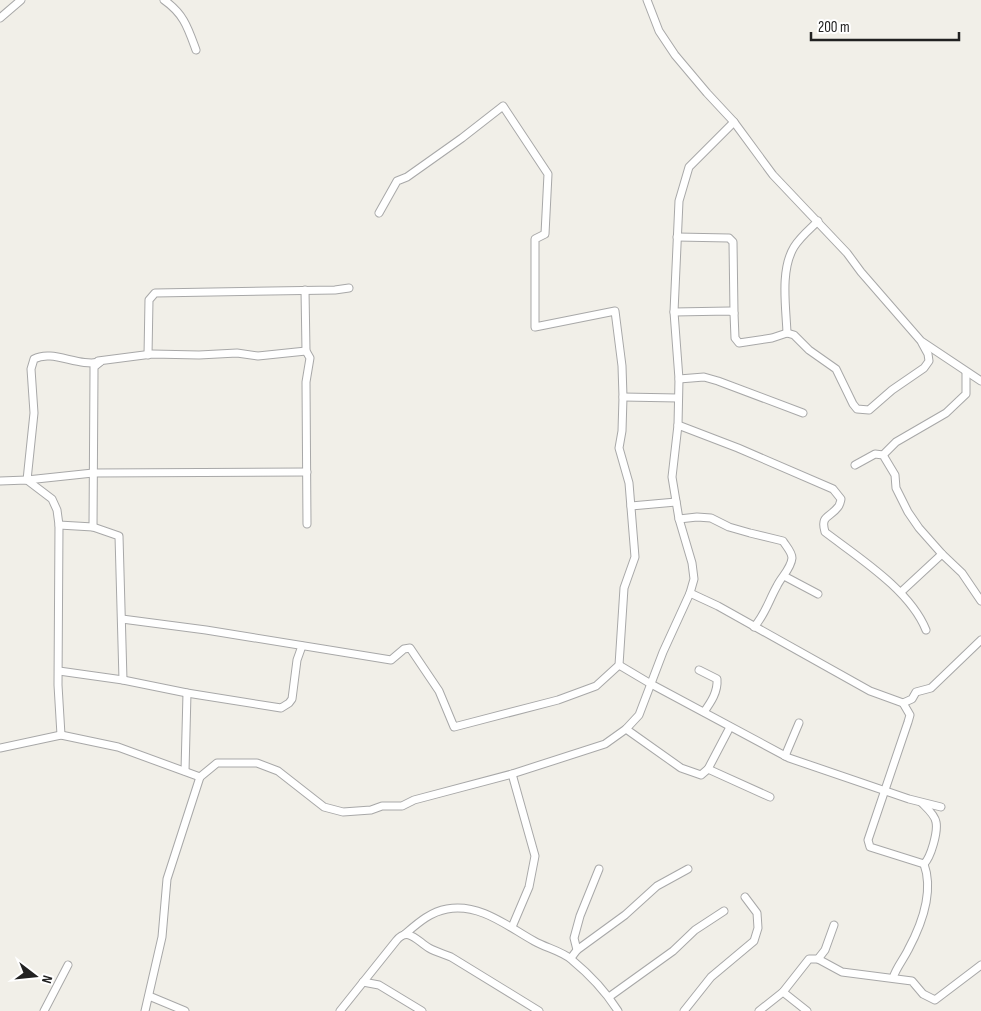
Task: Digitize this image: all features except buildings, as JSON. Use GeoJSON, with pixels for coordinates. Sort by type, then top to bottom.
{"type":"FeatureCollection","features":[{"type":"Feature","properties":{"kind":"street"},"geometry":{"type":"LineString","coordinates":[[0,18],[21,0]]}},
{"type":"Feature","properties":{"kind":"street"},"geometry":{"type":"LineString","coordinates":[[164,0],[175,8],[185,21],[196,50]]}},
{"type":"Feature","properties":{"kind":"street"},"geometry":{"type":"LineString","coordinates":[[647,0],[659,31],[675,55],[734,122],[773,175],[847,253],[861,272],[921,341],[928,354],[929,361],[924,368],[892,390],[869,410],[857,409],[836,370],[809,350],[794,335],[787,333],[772,338],[739,343],[735,338],[734,242],[729,238],[677,238]]}},
{"type":"Feature","properties":{"kind":"street"},"geometry":{"type":"LineString","coordinates":[[122,619],[206,630],[391,660],[404,649],[410,648],[439,692],[454,727],[558,700],[596,686],[620,665],[624,588],[635,557],[629,483],[618,448],[622,431],[623,397],[622,366],[615,311],[535,327],[535,240],[545,234],[548,174],[503,106],[407,177],[397,181],[379,213]]}},
{"type":"Feature","properties":{"kind":"street"},"geometry":{"type":"LineString","coordinates":[[145,1011],[162,937],[167,879],[200,777],[216,763],[258,763],[278,771],[324,807],[344,812],[371,810],[382,806],[402,806],[414,800],[512,774],[606,744],[626,729],[639,715],[663,652],[690,593],[694,579],[692,563],[679,519],[672,477],[678,425],[679,379],[674,312],[679,201],[689,167],[734,122]]}},
{"type":"Feature","properties":{"kind":"street"},"geometry":{"type":"LineString","coordinates":[[787,333],[785,269],[793,247],[818,221]]}},
{"type":"Feature","properties":{"kind":"street"},"geometry":{"type":"LineString","coordinates":[[148,355],[149,300],[151,295],[155,293],[336,290],[349,288]]}},
{"type":"Feature","properties":{"kind":"street"},"geometry":{"type":"LineString","coordinates":[[305,290],[306,351],[310,358],[306,382],[307,524]]}},
{"type":"Feature","properties":{"kind":"street"},"geometry":{"type":"LineString","coordinates":[[674,312],[730,311],[734,313]]}},
{"type":"Feature","properties":{"kind":"street"},"geometry":{"type":"LineString","coordinates":[[921,341],[981,381]]}},
{"type":"Feature","properties":{"kind":"street"},"geometry":{"type":"LineString","coordinates":[[93,527],[94,367],[100,362],[98,361],[148,355],[237,353],[258,356],[306,351]]}},
{"type":"Feature","properties":{"kind":"street"},"geometry":{"type":"LineString","coordinates":[[27,480],[34,413],[31,369],[34,359],[43,356],[87,364],[100,362]]}},
{"type":"Feature","properties":{"kind":"street"},"geometry":{"type":"LineString","coordinates":[[883,455],[896,442],[946,414],[966,394],[966,372]]}},
{"type":"Feature","properties":{"kind":"street"},"geometry":{"type":"LineString","coordinates":[[679,379],[704,377],[803,413]]}},
{"type":"Feature","properties":{"kind":"street"},"geometry":{"type":"LineString","coordinates":[[623,397],[678,398]]}},
{"type":"Feature","properties":{"kind":"street"},"geometry":{"type":"LineString","coordinates":[[678,425],[738,448],[833,489],[841,499],[838,507],[825,520],[823,525],[825,532],[901,592],[920,616],[926,630]]}},
{"type":"Feature","properties":{"kind":"street"},"geometry":{"type":"LineString","coordinates":[[855,465],[875,454],[883,455]]}},
{"type":"Feature","properties":{"kind":"street"},"geometry":{"type":"LineString","coordinates":[[883,455],[894,475],[896,488],[908,512],[919,528],[942,554],[962,572],[981,601]]}},
{"type":"Feature","properties":{"kind":"street"},"geometry":{"type":"LineString","coordinates":[[0,481],[93,473],[307,472]]}},
{"type":"Feature","properties":{"kind":"street"},"geometry":{"type":"LineString","coordinates":[[27,480],[52,499],[57,510],[59,525],[61,735]]}},
{"type":"Feature","properties":{"kind":"street"},"geometry":{"type":"LineString","coordinates":[[631,506],[676,502]]}},
{"type":"Feature","properties":{"kind":"street"},"geometry":{"type":"LineString","coordinates":[[679,519],[711,518],[750,534],[783,541],[791,554],[792,560],[778,583],[767,608],[754,627]]}},
{"type":"Feature","properties":{"kind":"street"},"geometry":{"type":"LineString","coordinates":[[59,525],[93,527],[119,536],[123,680]]}},
{"type":"Feature","properties":{"kind":"street"},"geometry":{"type":"LineString","coordinates":[[901,592],[942,554]]}},
{"type":"Feature","properties":{"kind":"street"},"geometry":{"type":"LineString","coordinates":[[784,576],[818,594]]}},
{"type":"Feature","properties":{"kind":"street"},"geometry":{"type":"LineString","coordinates":[[690,593],[864,688],[903,703],[910,715],[886,792],[868,840],[870,847],[924,864]]}},
{"type":"Feature","properties":{"kind":"street"},"geometry":{"type":"LineString","coordinates":[[903,703],[912,699],[916,692],[931,688],[981,640]]}},
{"type":"Feature","properties":{"kind":"street"},"geometry":{"type":"LineString","coordinates":[[59,672],[123,680],[187,693],[281,708],[292,699],[297,660],[302,646]]}},
{"type":"Feature","properties":{"kind":"street"},"geometry":{"type":"LineString","coordinates":[[620,665],[651,684],[785,756],[886,792],[941,807]]}},
{"type":"Feature","properties":{"kind":"street"},"geometry":{"type":"LineString","coordinates":[[699,670],[717,680],[715,693],[704,712]]}},
{"type":"Feature","properties":{"kind":"street"},"geometry":{"type":"LineString","coordinates":[[185,771],[187,693]]}},
{"type":"Feature","properties":{"kind":"street"},"geometry":{"type":"LineString","coordinates":[[785,756],[799,723]]}},
{"type":"Feature","properties":{"kind":"street"},"geometry":{"type":"LineString","coordinates":[[626,729],[681,768],[701,775],[708,768],[730,727]]}},
{"type":"Feature","properties":{"kind":"street"},"geometry":{"type":"LineString","coordinates":[[0,748],[61,735],[118,748],[200,777]]}},
{"type":"Feature","properties":{"kind":"street"},"geometry":{"type":"LineString","coordinates":[[708,768],[770,797]]}},
{"type":"Feature","properties":{"kind":"street"},"geometry":{"type":"LineString","coordinates":[[512,774],[535,856],[529,887],[512,927]]}},
{"type":"Feature","properties":{"kind":"street"},"geometry":{"type":"LineString","coordinates":[[922,803],[931,812],[936,822],[932,850],[924,864]]}},
{"type":"Feature","properties":{"kind":"street"},"geometry":{"type":"LineString","coordinates":[[893,978],[921,924],[927,902],[928,875],[924,864]]}},
{"type":"Feature","properties":{"kind":"street"},"geometry":{"type":"LineString","coordinates":[[577,950],[574,938],[580,916],[599,869]]}},
{"type":"Feature","properties":{"kind":"street"},"geometry":{"type":"LineString","coordinates":[[571,958],[577,950],[625,915],[657,886],[688,869]]}},
{"type":"Feature","properties":{"kind":"street"},"geometry":{"type":"LineString","coordinates":[[684,1011],[711,978],[754,942],[758,928],[757,913],[745,897]]}},
{"type":"Feature","properties":{"kind":"street"},"geometry":{"type":"LineString","coordinates":[[340,1011],[400,936],[406,934],[425,917],[447,909],[476,909],[512,927],[535,942],[571,958],[609,997],[618,1011]]}},
{"type":"Feature","properties":{"kind":"street"},"geometry":{"type":"LineString","coordinates":[[609,997],[673,950],[695,930],[724,911]]}},
{"type":"Feature","properties":{"kind":"street"},"geometry":{"type":"LineString","coordinates":[[818,959],[825,950],[834,925]]}},
{"type":"Feature","properties":{"kind":"street"},"geometry":{"type":"LineString","coordinates":[[406,934],[430,949],[451,957],[539,1011]]}},
{"type":"Feature","properties":{"kind":"street"},"geometry":{"type":"LineString","coordinates":[[759,1011],[783,992],[809,959],[818,959],[842,972],[912,981],[923,994],[934,1000],[981,965]]}},
{"type":"Feature","properties":{"kind":"street"},"geometry":{"type":"LineString","coordinates":[[44,1011],[68,966]]}},
{"type":"Feature","properties":{"kind":"street"},"geometry":{"type":"LineString","coordinates":[[363,982],[379,985],[422,1011]]}},
{"type":"Feature","properties":{"kind":"street"},"geometry":{"type":"LineString","coordinates":[[783,992],[807,1011]]}},
{"type":"Feature","properties":{"kind":"street"},"geometry":{"type":"LineString","coordinates":[[149,996],[185,1011]]}}]}
